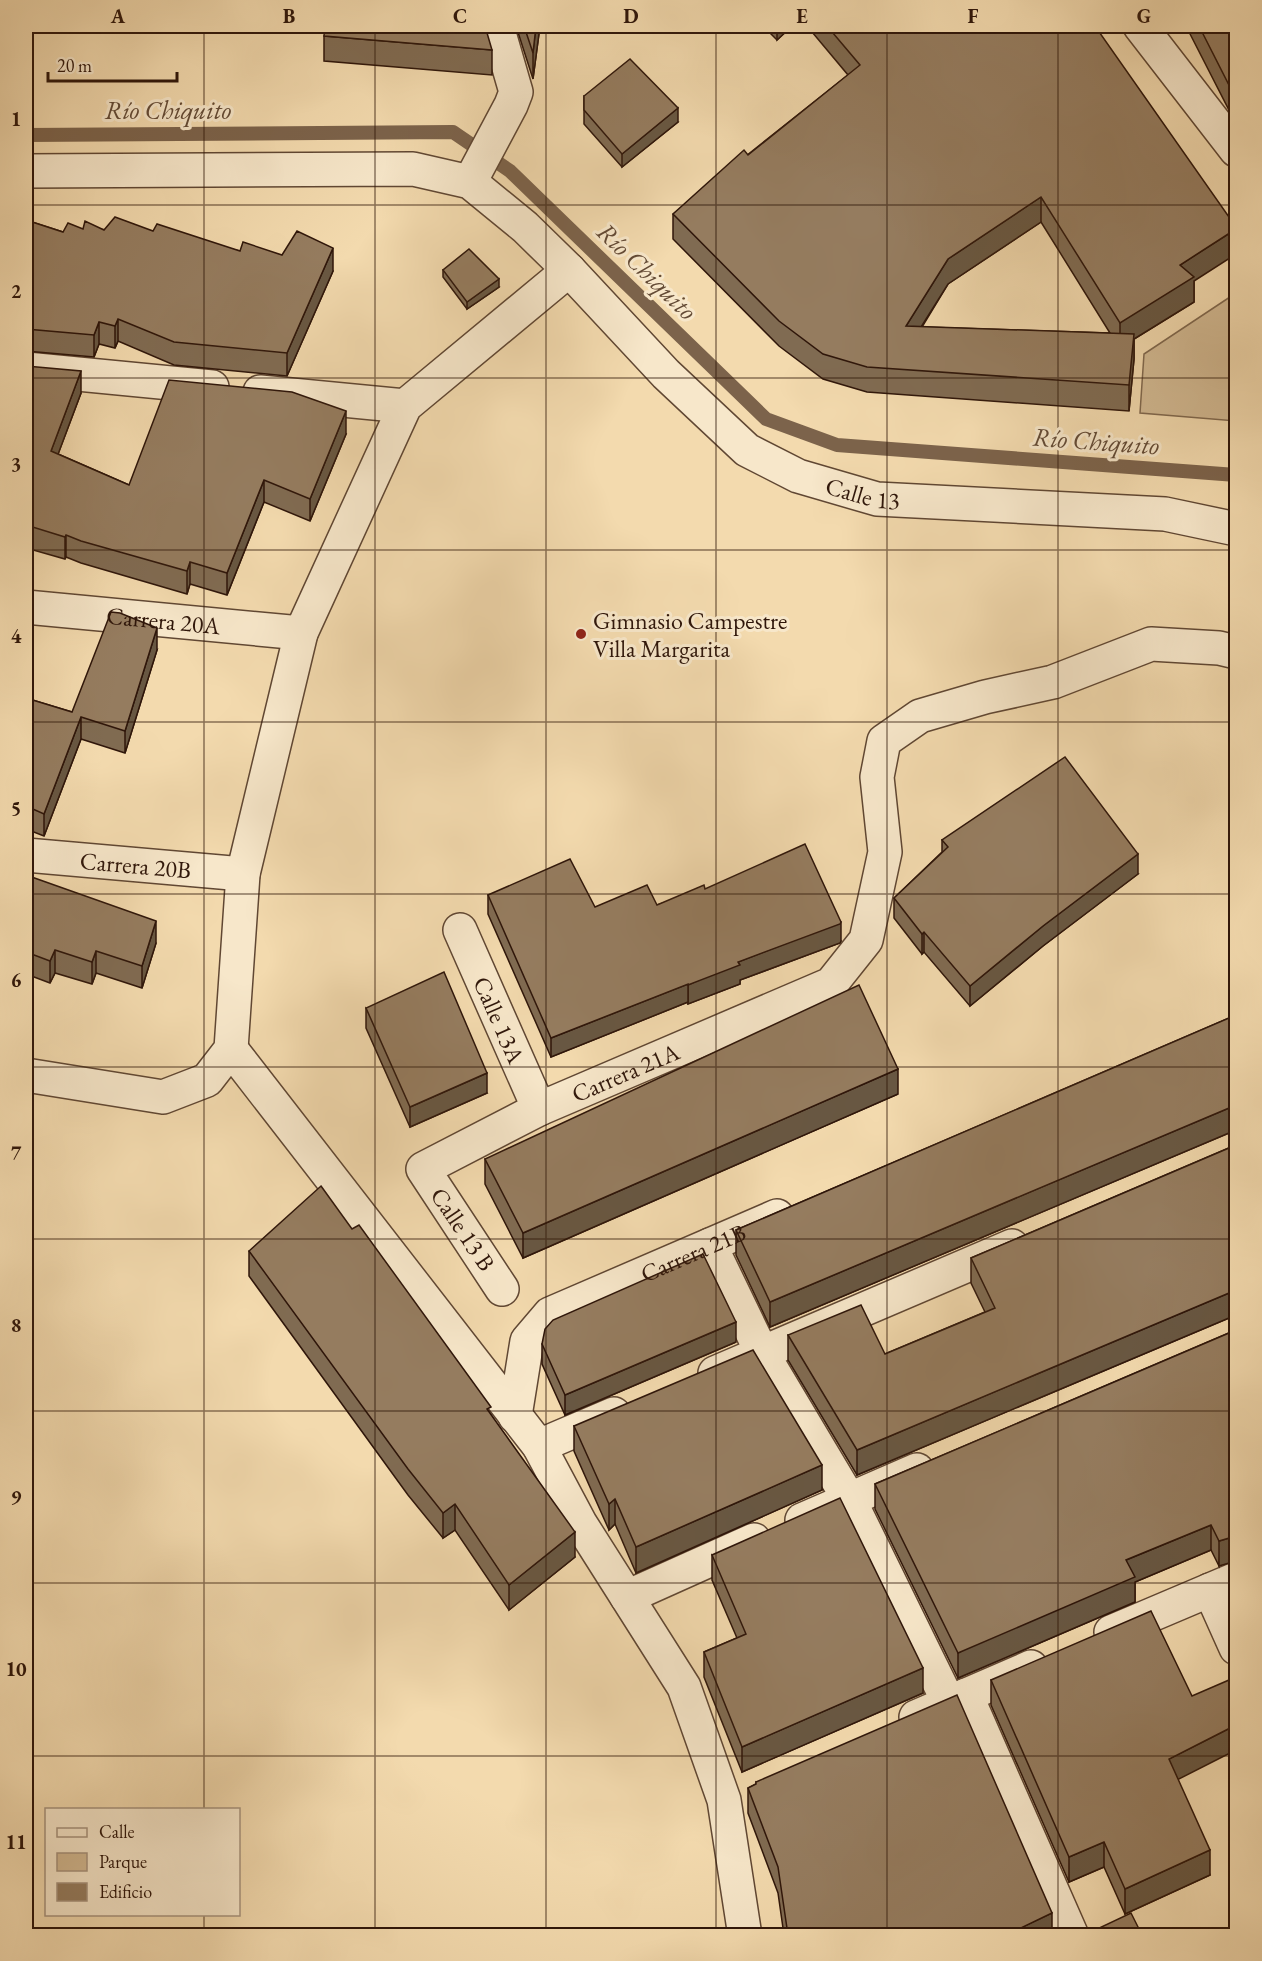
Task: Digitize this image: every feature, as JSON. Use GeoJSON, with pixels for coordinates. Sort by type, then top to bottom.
{"type":"FeatureCollection","features":[{"type":"Feature","properties":{"kind":"street"},"geometry":{"type":"LineString","coordinates":[[26,171],[412,169],[475,174],[516,92],[497,26]]}},
{"type":"Feature","properties":{"kind":"street"},"geometry":{"type":"LineString","coordinates":[[1140,26],[1236,150]]}},
{"type":"Feature","properties":{"kind":"street","name":"Calle 13"},"geometry":{"type":"LineString","coordinates":[[475,174],[666,374],[747,450],[798,476],[877,499],[1165,514],[1236,529]]}},
{"type":"Feature","properties":{"kind":"street"},"geometry":{"type":"LineString","coordinates":[[26,1076],[163,1097],[207,1080],[231,1049],[243,874],[301,633],[405,406],[569,270]]}},
{"type":"Feature","properties":{"kind":"street"},"geometry":{"type":"LineString","coordinates":[[26,369],[405,406]]}},
{"type":"Feature","properties":{"kind":"street","name":"Carrera 20A"},"geometry":{"type":"LineString","coordinates":[[26,608],[301,633]]}},
{"type":"Feature","properties":{"kind":"street","name":"Carrera 21A"},"geometry":{"type":"LineString","coordinates":[[423,1169],[539,1108],[831,984],[866,940],[885,852],[877,777],[884,741],[920,716],[985,697],[1053,682],[1151,644],[1220,648],[1236,652]]}},
{"type":"Feature","properties":{"kind":"street","name":"Carrera 20B"},"geometry":{"type":"LineString","coordinates":[[26,855],[243,874]]}},
{"type":"Feature","properties":{"kind":"street","name":"Calle 13A"},"geometry":{"type":"LineString","coordinates":[[460,930],[539,1108]]}},
{"type":"Feature","properties":{"kind":"street"},"geometry":{"type":"LineString","coordinates":[[231,1049],[538,1446],[580,1523],[684,1687],[724,1800],[745,1935]]}},
{"type":"Feature","properties":{"kind":"street","name":"Calle 13 B"},"geometry":{"type":"LineString","coordinates":[[423,1169],[502,1289]]}},
{"type":"Feature","properties":{"kind":"street","name":"Carrera 21B"},"geometry":{"type":"LineString","coordinates":[[515,1416],[527,1341],[550,1314],[808,1203]]}},
{"type":"Feature","properties":{"kind":"street"},"geometry":{"type":"LineString","coordinates":[[687,1384],[1042,1233]]}},
{"type":"Feature","properties":{"kind":"street"},"geometry":{"type":"LineString","coordinates":[[710,1245],[762,1353],[849,1499],[957,1699],[1072,1935]]}},
{"type":"Feature","properties":{"kind":"street"},"geometry":{"type":"LineString","coordinates":[[538,1446],[645,1402]]}},
{"type":"Feature","properties":{"kind":"street"},"geometry":{"type":"LineString","coordinates":[[627,1597],[946,1458]]}},
{"type":"Feature","properties":{"kind":"street"},"geometry":{"type":"LineString","coordinates":[[884,1731],[1223,1584],[1236,1648]]}},
{"type":"Feature","properties":{"kind":"street"},"geometry":{"type":"LineString","coordinates":[[724,1800],[756,1786]]}},
{"type":"Feature","properties":{"kind":"green space"},"geometry":{"type":"Polygon","coordinates":[[[1236,293],[1236,421],[1140,413],[1144,354],[1236,293]]]}},
{"type":"Feature","properties":{"kind":"building"},"geometry":{"type":"Polygon","coordinates":[[[325,26],[485,26],[492,50],[324,36],[325,26]]]}},
{"type":"Feature","properties":{"kind":"building"},"geometry":{"type":"Polygon","coordinates":[[[524,26],[536,26],[533,53],[524,26]]]}},
{"type":"Feature","properties":{"kind":"building"},"geometry":{"type":"Polygon","coordinates":[[[827,26],[1095,26],[1236,229],[1180,265],[1194,277],[1120,323],[1041,197],[948,259],[906,326],[1134,334],[1129,385],[867,367],[823,354],[779,321],[673,214],[744,150],[748,155],[860,65],[827,26]]]}},
{"type":"Feature","properties":{"kind":"building"},"geometry":{"type":"Polygon","coordinates":[[[1199,26],[1236,26],[1236,95],[1230,87],[1199,26]]]}},
{"type":"Feature","properties":{"kind":"building"},"geometry":{"type":"Polygon","coordinates":[[[630,59],[678,108],[622,154],[584,110],[584,96],[630,59]]]}},
{"type":"Feature","properties":{"kind":"building"},"geometry":{"type":"Polygon","coordinates":[[[115,217],[153,231],[157,224],[240,251],[243,242],[282,255],[297,231],[333,248],[287,353],[174,342],[118,319],[115,326],[99,322],[94,335],[26,329],[26,220],[63,232],[68,223],[83,229],[85,221],[104,230],[115,217]]]}},
{"type":"Feature","properties":{"kind":"building"},"geometry":{"type":"Polygon","coordinates":[[[469,249],[499,279],[467,302],[443,270],[469,249]]]}},
{"type":"Feature","properties":{"kind":"building"},"geometry":{"type":"Polygon","coordinates":[[[26,366],[81,371],[51,451],[129,485],[169,380],[292,392],[346,411],[310,499],[264,480],[227,573],[190,562],[187,571],[26,525],[26,366]]]}},
{"type":"Feature","properties":{"kind":"building"},"geometry":{"type":"Polygon","coordinates":[[[111,612],[120,613],[157,628],[125,731],[81,717],[44,814],[26,806],[26,698],[72,712],[111,612]]]}},
{"type":"Feature","properties":{"kind":"building"},"geometry":{"type":"Polygon","coordinates":[[[1065,757],[1138,854],[1043,926],[970,986],[924,932],[922,934],[894,898],[948,847],[942,840],[1065,757]]]}},
{"type":"Feature","properties":{"kind":"building"},"geometry":{"type":"Polygon","coordinates":[[[805,844],[840,924],[738,962],[740,965],[551,1038],[488,895],[570,859],[595,907],[647,885],[657,905],[704,885],[705,889],[805,844]]]}},
{"type":"Feature","properties":{"kind":"building"},"geometry":{"type":"Polygon","coordinates":[[[26,875],[156,921],[142,966],[96,951],[92,962],[55,950],[50,961],[26,952],[26,875]]]}},
{"type":"Feature","properties":{"kind":"building"},"geometry":{"type":"Polygon","coordinates":[[[444,972],[487,1073],[410,1107],[366,1008],[444,972]]]}},
{"type":"Feature","properties":{"kind":"building"},"geometry":{"type":"Polygon","coordinates":[[[859,985],[898,1069],[523,1233],[485,1159],[859,985]]]}},
{"type":"Feature","properties":{"kind":"building"},"geometry":{"type":"Polygon","coordinates":[[[1236,1015],[1236,1107],[770,1302],[736,1230],[1236,1015]]]}},
{"type":"Feature","properties":{"kind":"building"},"geometry":{"type":"Polygon","coordinates":[[[1236,1145],[1236,1292],[857,1450],[788,1335],[861,1305],[885,1354],[995,1308],[971,1258],[1236,1145]]]}},
{"type":"Feature","properties":{"kind":"building"},"geometry":{"type":"Polygon","coordinates":[[[321,1186],[352,1229],[359,1225],[491,1407],[487,1409],[575,1532],[509,1585],[455,1504],[443,1513],[408,1469],[249,1251],[321,1186]]]}},
{"type":"Feature","properties":{"kind":"building"},"geometry":{"type":"Polygon","coordinates":[[[703,1254],[736,1322],[565,1395],[542,1344],[545,1329],[553,1320],[703,1254]]]}},
{"type":"Feature","properties":{"kind":"building"},"geometry":{"type":"Polygon","coordinates":[[[1236,1330],[1236,1536],[1219,1541],[1211,1525],[1126,1560],[1135,1577],[958,1653],[875,1484],[1236,1330]]]}},
{"type":"Feature","properties":{"kind":"building"},"geometry":{"type":"Polygon","coordinates":[[[753,1350],[822,1465],[636,1547],[615,1499],[609,1504],[574,1426],[753,1350]]]}},
{"type":"Feature","properties":{"kind":"building"},"geometry":{"type":"Polygon","coordinates":[[[840,1498],[923,1668],[742,1747],[704,1652],[746,1634],[712,1555],[840,1498]]]}},
{"type":"Feature","properties":{"kind":"building"},"geometry":{"type":"Polygon","coordinates":[[[1151,1611],[1192,1696],[1236,1677],[1236,1725],[1169,1759],[1210,1850],[1125,1889],[1104,1842],[1069,1857],[991,1680],[1151,1611]]]}},
{"type":"Feature","properties":{"kind":"building"},"geometry":{"type":"Polygon","coordinates":[[[957,1695],[1052,1913],[1006,1935],[788,1935],[778,1867],[748,1788],[756,1782],[957,1695]]]}},
{"type":"Feature","properties":{"kind":"building"},"geometry":{"type":"Polygon","coordinates":[[[1131,1913],[1142,1935],[1100,1935],[1097,1929],[1131,1913]]]}},
{"type":"Feature","properties":{"kind":"waterway","name":"Río Chiquito"},"geometry":{"type":"LineString","coordinates":[[26,135],[453,132],[510,171],[766,419],[837,445],[1236,475]]}},
{"type":"Feature","properties":{"kind":"place","name":"Gimnasio Campestre Villa Margarita"},"geometry":{"type":"Point","coordinates":[581,634]}}]}
